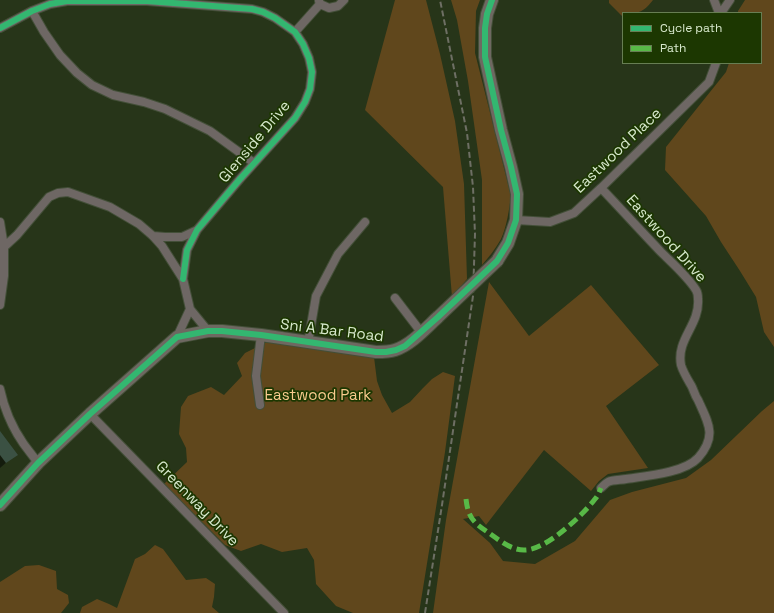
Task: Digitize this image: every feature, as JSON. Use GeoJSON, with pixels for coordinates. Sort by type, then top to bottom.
{"type":"FeatureCollection","features":[{"type":"Feature","properties":{"kind":"street"},"geometry":{"type":"LineString","coordinates":[[294,32],[320,2],[329,8],[333,8],[341,4],[344,0]]}},
{"type":"Feature","properties":{"kind":"street","name":"Sni A Bar Road"},"geometry":{"type":"LineString","coordinates":[[177,337],[208,331],[222,331],[262,335],[376,352],[396,350],[405,346],[421,332],[497,261],[508,243],[516,220],[517,194],[501,130],[486,57],[485,28],[487,14],[492,0]]}},
{"type":"Feature","properties":{"kind":"street"},"geometry":{"type":"LineString","coordinates":[[714,0],[720,12]]}},
{"type":"Feature","properties":{"kind":"street"},"geometry":{"type":"LineString","coordinates":[[721,12],[730,0]]}},
{"type":"Feature","properties":{"kind":"street","name":"Glenside Drive"},"geometry":{"type":"LineString","coordinates":[[0,28],[32,11],[50,4],[67,1],[147,1],[252,9],[263,12],[275,18],[294,32],[304,44],[310,58],[312,72],[310,89],[305,102],[295,118],[254,163],[197,230],[187,250],[183,279]]}},
{"type":"Feature","properties":{"kind":"street"},"geometry":{"type":"LineString","coordinates":[[32,11],[60,55],[77,73],[92,85],[113,95],[166,109],[210,131],[254,163]]}},
{"type":"Feature","properties":{"kind":"street","name":"Eastwood Place"},"geometry":{"type":"LineString","coordinates":[[516,220],[550,222],[574,213],[709,82],[716,64]]}},
{"type":"Feature","properties":{"kind":"street","name":"Eastwood Drive"},"geometry":{"type":"LineString","coordinates":[[601,188],[698,292],[697,316],[685,338],[680,352],[681,365],[708,420],[710,432],[709,442],[697,459],[690,463],[676,470],[661,474],[608,482],[601,488]]}},
{"type":"Feature","properties":{"kind":"street"},"geometry":{"type":"LineString","coordinates":[[4,247],[17,235],[49,197],[58,192],[68,192],[110,207],[139,224],[162,246],[183,279],[190,309],[208,331]]}},
{"type":"Feature","properties":{"kind":"street"},"geometry":{"type":"LineString","coordinates":[[0,222],[4,247],[4,276],[0,305]]}},
{"type":"Feature","properties":{"kind":"street"},"geometry":{"type":"LineString","coordinates":[[308,343],[316,296],[338,254],[366,222]]}},
{"type":"Feature","properties":{"kind":"street","name":"Glenside Drive"},"geometry":{"type":"LineString","coordinates":[[153,236],[182,237],[197,230]]}},
{"type":"Feature","properties":{"kind":"street"},"geometry":{"type":"LineString","coordinates":[[395,298],[421,332]]}},
{"type":"Feature","properties":{"kind":"street"},"geometry":{"type":"LineString","coordinates":[[0,505],[38,462],[177,337],[190,309]]}},
{"type":"Feature","properties":{"kind":"street"},"geometry":{"type":"LineString","coordinates":[[260,405],[256,376],[262,335]]}},
{"type":"Feature","properties":{"kind":"street"},"geometry":{"type":"LineString","coordinates":[[0,389],[12,422],[23,443],[38,462]]}},
{"type":"Feature","properties":{"kind":"street","name":"Greenway Drive"},"geometry":{"type":"LineString","coordinates":[[90,414],[284,613]]}},
{"type":"Feature","properties":{"kind":"green space"},"geometry":{"type":"Polygon","coordinates":[[[395,0],[426,0],[455,121],[464,184],[467,279],[452,297],[443,187],[365,110],[395,0]]]}},
{"type":"Feature","properties":{"kind":"green space"},"geometry":{"type":"Polygon","coordinates":[[[451,0],[480,0],[476,11],[475,53],[511,196],[509,212],[501,239],[482,265],[482,180],[468,81],[457,20],[451,0]]]}},
{"type":"Feature","properties":{"kind":"green space"},"geometry":{"type":"Polygon","coordinates":[[[609,0],[653,0],[643,10],[637,12],[622,12],[622,16],[609,3],[609,0]]]}},
{"type":"Feature","properties":{"kind":"green space"},"geometry":{"type":"Polygon","coordinates":[[[745,0],[774,0],[774,347],[764,332],[756,297],[740,271],[706,216],[665,170],[666,147],[726,72],[729,64],[762,64],[762,12],[738,11],[745,0]]]}},
{"type":"Feature","properties":{"kind":"green space"},"geometry":{"type":"Polygon","coordinates":[[[489,282],[529,336],[591,285],[659,365],[606,406],[648,468],[608,474],[599,481],[591,491],[544,450],[486,525],[479,516],[463,519],[490,543],[503,561],[535,564],[575,541],[610,500],[632,492],[686,478],[711,460],[774,401],[774,613],[433,613],[446,520],[489,282]]]}},
{"type":"Feature","properties":{"kind":"green space","name":"Eastwood Park"},"geometry":{"type":"Polygon","coordinates":[[[269,341],[374,357],[377,381],[382,395],[392,413],[410,402],[432,379],[443,372],[455,376],[445,452],[419,613],[353,613],[336,606],[316,584],[314,560],[307,548],[282,552],[261,544],[241,551],[225,545],[164,484],[187,462],[186,448],[179,434],[181,407],[188,396],[211,387],[224,395],[242,376],[237,363],[245,353],[269,341]]]}},
{"type":"Feature","properties":{"kind":"green space"},"geometry":{"type":"Polygon","coordinates":[[[155,545],[163,549],[186,580],[206,578],[215,584],[212,607],[219,613],[80,613],[82,607],[97,599],[117,608],[135,559],[145,554],[155,545]]]}},
{"type":"Feature","properties":{"kind":"green space"},"geometry":{"type":"Polygon","coordinates":[[[39,565],[56,571],[57,589],[68,595],[69,603],[61,613],[0,613],[0,582],[25,566],[39,565]]]}},
{"type":"Feature","properties":{"kind":"building"},"geometry":{"type":"Polygon","coordinates":[[[0,431],[18,455],[6,463],[0,455],[0,431]]]}},
{"type":"Feature","properties":{"kind":"railway"},"geometry":{"type":"LineString","coordinates":[[425,613],[473,296],[475,234],[473,187],[467,133],[440,0]]}},
{"type":"Feature","properties":{"kind":"marked path"},"geometry":{"type":"LineString","coordinates":[[466,499],[468,511],[479,526],[505,544],[519,550],[524,550],[533,549],[542,545],[563,531],[582,514],[597,497],[601,488]]}},
{"type":"Feature","properties":{"kind":"cycle path"},"geometry":{"type":"LineString","coordinates":[[0,505],[38,463],[90,414],[177,337],[208,331],[222,331],[261,335],[376,352],[396,350],[405,346],[438,317],[497,261],[508,243],[516,220],[517,194],[485,57],[485,28],[487,14],[492,0]]}},
{"type":"Feature","properties":{"kind":"cycle path"},"geometry":{"type":"LineString","coordinates":[[0,28],[32,11],[50,4],[67,1],[147,1],[252,9],[263,12],[275,18],[295,32],[303,44],[309,58],[312,72],[310,89],[305,102],[295,118],[240,179],[197,230],[187,250],[183,279]]}}]}
